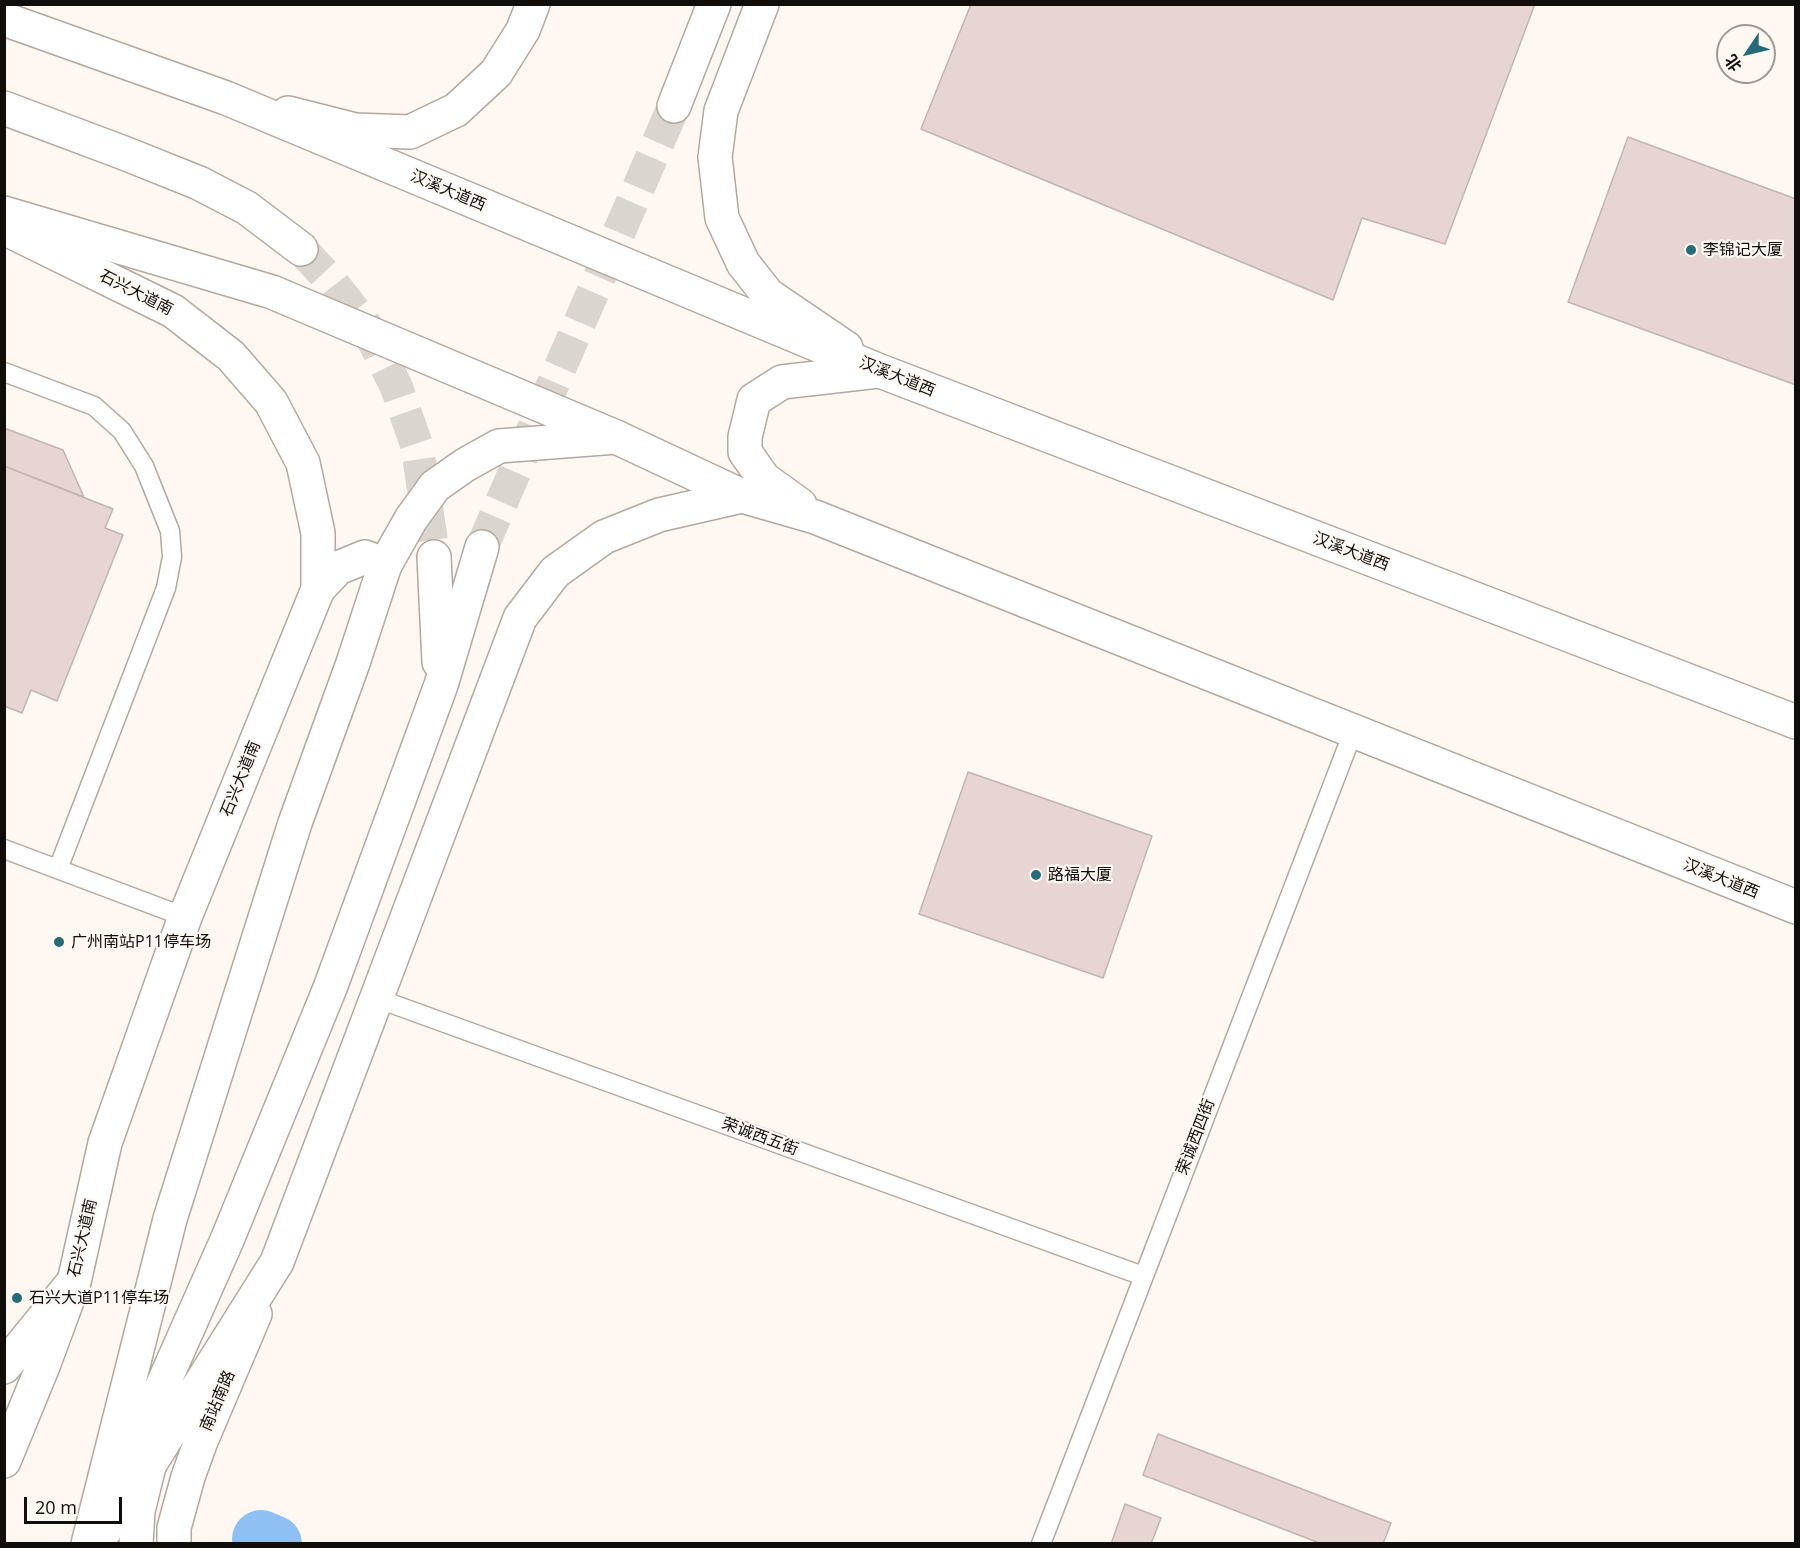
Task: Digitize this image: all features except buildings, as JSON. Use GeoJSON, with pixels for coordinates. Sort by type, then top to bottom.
{"type":"FeatureCollection","features":[{"type":"Feature","properties":{"kind":"main road"},"geometry":{"type":"LineString","coordinates":[[226,98],[355,130],[410,132],[456,110],[496,73],[523,30],[533,4]]}},
{"type":"Feature","properties":{"kind":"main road"},"geometry":{"type":"LineString","coordinates":[[674,106],[714,4]]}},
{"type":"Feature","properties":{"kind":"main road"},"geometry":{"type":"LineString","coordinates":[[762,4],[721,111],[715,157],[722,218],[743,263],[768,295],[880,371]]}},
{"type":"Feature","properties":{"kind":"main road","name":"汉溪大道西"},"geometry":{"type":"LineString","coordinates":[[4,19],[226,98],[880,371],[1796,723]]}},
{"type":"Feature","properties":{"kind":"main road"},"geometry":{"type":"LineString","coordinates":[[4,108],[199,183],[246,208],[301,249]]}},
{"type":"Feature","properties":{"kind":"main road","name":"汉溪大道西"},"geometry":{"type":"LineString","coordinates":[[4,213],[272,292],[616,437],[742,496],[815,517],[1796,907]]}},
{"type":"Feature","properties":{"kind":"main road","name":"石兴大道南"},"geometry":{"type":"LineString","coordinates":[[4,228],[173,311],[231,356],[271,402],[303,463],[318,533],[318,590],[185,917],[105,1143],[74,1281],[43,1366],[4,1461]]}},
{"type":"Feature","properties":{"kind":"main road"},"geometry":{"type":"LineString","coordinates":[[815,517],[765,479],[745,453],[745,437],[754,400],[782,382],[880,371]]}},
{"type":"Feature","properties":{"kind":"main road"},"geometry":{"type":"LineString","coordinates":[[92,1544],[170,1219],[295,823],[350,672],[385,565],[411,519],[435,486],[465,465],[499,446],[616,437]]}},
{"type":"Feature","properties":{"kind":"main road"},"geometry":{"type":"LineString","coordinates":[[92,1544],[148,1467],[277,1262],[520,618],[555,572],[604,537],[659,515],[742,496]]}},
{"type":"Feature","properties":{"kind":"main road"},"geometry":{"type":"LineString","coordinates":[[92,1544],[227,1240],[330,988],[441,685],[482,547]]}},
{"type":"Feature","properties":{"kind":"main road"},"geometry":{"type":"LineString","coordinates":[[318,590],[338,568],[365,557],[385,565]]}},
{"type":"Feature","properties":{"kind":"main road"},"geometry":{"type":"LineString","coordinates":[[434,557],[441,685]]}},
{"type":"Feature","properties":{"kind":"main road","name":"南站南路"},"geometry":{"type":"LineString","coordinates":[[174,1544],[174,1528],[201,1441],[277,1262]]}},
{"type":"Feature","properties":{"kind":"main road"},"geometry":{"type":"LineString","coordinates":[[4,1367],[74,1281]]}},
{"type":"Feature","properties":{"kind":"main road"},"geometry":{"type":"LineString","coordinates":[[136,1544],[138,1511],[178,1351]]}},
{"type":"Feature","properties":{"kind":"lane"},"geometry":{"type":"LineString","coordinates":[[4,372],[94,406],[122,431],[144,466],[170,531],[172,557],[166,588],[58,869]]}},
{"type":"Feature","properties":{"kind":"lane","name":"荣诚西四街"},"geometry":{"type":"LineString","coordinates":[[1041,1544],[1353,732]]}},
{"type":"Feature","properties":{"kind":"lane"},"geometry":{"type":"LineString","coordinates":[[4,849],[185,917]]}},
{"type":"Feature","properties":{"kind":"lane","name":"荣诚西五街"},"geometry":{"type":"LineString","coordinates":[[376,998],[1143,1276]]}},
{"type":"Feature","properties":{"kind":"waterway"},"geometry":{"type":"LineString","coordinates":[[261,1539],[273,1544]]}},
{"type":"Feature","properties":{"kind":"tunnel"},"geometry":{"type":"LineString","coordinates":[[482,547],[674,106]]}},
{"type":"Feature","properties":{"kind":"tunnel"},"geometry":{"type":"LineString","coordinates":[[301,249],[331,281],[366,326],[396,386],[417,446],[434,557]]}},
{"type":"Feature","properties":{"kind":"place","name":"李锦记大厦"},"geometry":{"type":"Point","coordinates":[1691,250]}},
{"type":"Feature","properties":{"kind":"place","name":"路福大厦"},"geometry":{"type":"Point","coordinates":[1036,875]}},
{"type":"Feature","properties":{"kind":"place","name":"广州南站P11停车场"},"geometry":{"type":"Point","coordinates":[59,942]}},
{"type":"Feature","properties":{"kind":"place","name":"石兴大道P11停车场"},"geometry":{"type":"Point","coordinates":[17,1298]}}]}
